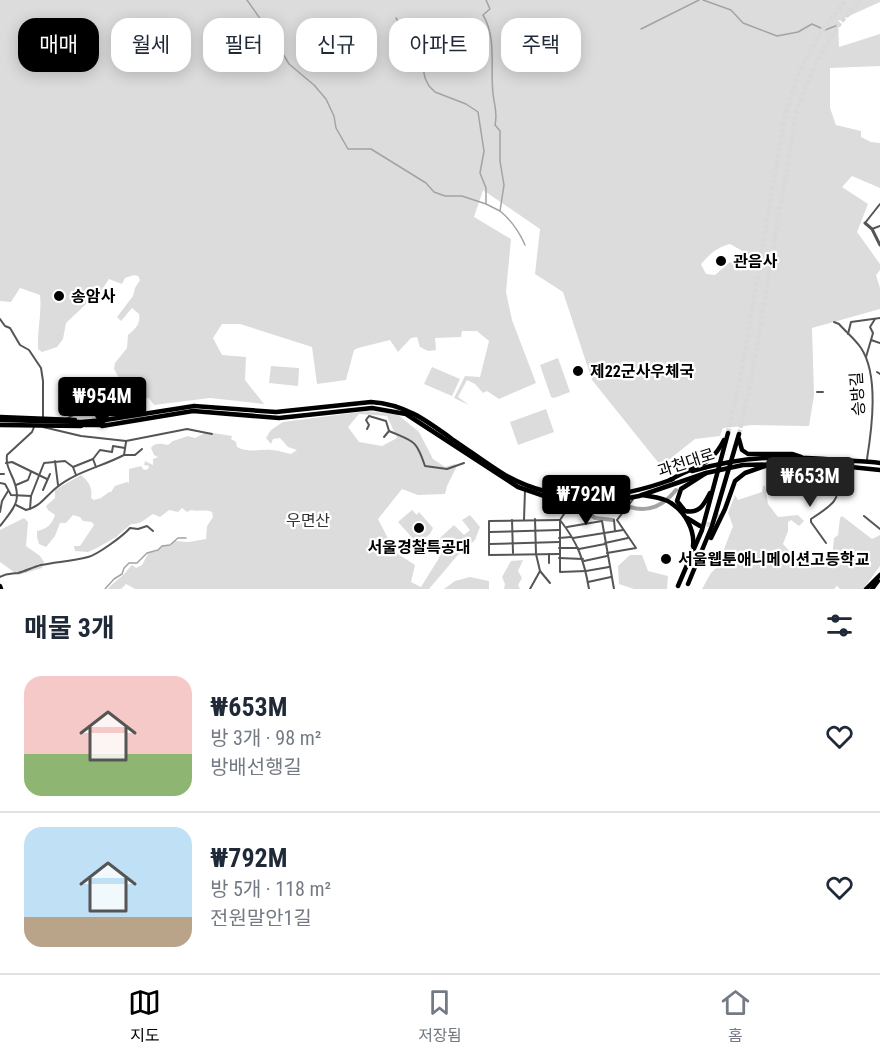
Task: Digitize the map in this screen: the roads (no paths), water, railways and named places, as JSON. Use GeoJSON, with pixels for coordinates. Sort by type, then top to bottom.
{"type":"FeatureCollection","features":[{"type":"Feature","properties":{"kind":"main road"},"geometry":{"type":"LineString","coordinates":[[0,421],[39,426],[105,422],[193,411],[279,418],[371,402],[386,403],[409,410],[473,456]]}},
{"type":"Feature","properties":{"kind":"main road"},"geometry":{"type":"LineString","coordinates":[[0,421],[105,422],[194,406],[276,412],[335,409]]}},
{"type":"Feature","properties":{"kind":"main road"},"geometry":{"type":"LineString","coordinates":[[0,421],[43,418],[105,422]]}},
{"type":"Feature","properties":{"kind":"main road"},"geometry":{"type":"LineString","coordinates":[[670,480],[689,469],[708,463],[716,455],[728,433],[702,530],[678,586]]}},
{"type":"Feature","properties":{"kind":"main road"},"geometry":{"type":"LineString","coordinates":[[699,562],[724,489],[739,434],[740,446],[748,454],[792,454],[802,457],[802,464]]}},
{"type":"Feature","properties":{"kind":"main road","name":"과천대로"},"geometry":{"type":"LineString","coordinates":[[473,456],[508,482],[553,499],[638,495],[734,466],[802,464],[880,470]]}},
{"type":"Feature","properties":{"kind":"main road","name":"과천대로"},"geometry":{"type":"LineString","coordinates":[[473,456],[521,482],[573,499]]}},
{"type":"Feature","properties":{"kind":"main road","name":"과천대로"},"geometry":{"type":"LineString","coordinates":[[638,495],[690,472],[734,460],[802,457],[880,463]]}},
{"type":"Feature","properties":{"kind":"main road"},"geometry":{"type":"LineString","coordinates":[[688,584],[725,509],[735,481],[745,473],[771,464]]}},
{"type":"Feature","properties":{"kind":"main road"},"geometry":{"type":"LineString","coordinates":[[706,473],[681,489],[678,503],[685,511],[697,511],[702,507],[713,488]]}},
{"type":"Feature","properties":{"kind":"main road"},"geometry":{"type":"LineString","coordinates":[[721,513],[725,500],[724,489]]}},
{"type":"Feature","properties":{"kind":"main road"},"geometry":{"type":"LineString","coordinates":[[638,495],[660,498],[672,504],[700,526]]}},
{"type":"Feature","properties":{"kind":"main road"},"geometry":{"type":"LineString","coordinates":[[672,504],[693,531],[694,543],[690,560]]}},
{"type":"Feature","properties":{"kind":"main road"},"geometry":{"type":"LineString","coordinates":[[870,588],[880,577]]}},
{"type":"Feature","properties":{"kind":"street"},"geometry":{"type":"LineString","coordinates":[[880,204],[865,223],[872,229],[880,245]]}},
{"type":"Feature","properties":{"kind":"street"},"geometry":{"type":"LineString","coordinates":[[872,229],[880,226]]}},
{"type":"Feature","properties":{"kind":"street"},"geometry":{"type":"LineString","coordinates":[[848,334],[851,322],[880,318]]}},
{"type":"Feature","properties":{"kind":"street"},"geometry":{"type":"LineString","coordinates":[[0,319],[5,326],[10,328],[20,345],[29,351],[41,368],[43,418]]}},
{"type":"Feature","properties":{"kind":"street"},"geometry":{"type":"LineString","coordinates":[[866,359],[873,333],[871,325],[875,319]]}},
{"type":"Feature","properties":{"kind":"street","name":"승방길"},"geometry":{"type":"LineString","coordinates":[[834,322],[839,324],[860,347],[870,374],[871,429],[867,459]]}},
{"type":"Feature","properties":{"kind":"street"},"geometry":{"type":"LineString","coordinates":[[871,340],[880,343]]}},
{"type":"Feature","properties":{"kind":"street"},"geometry":{"type":"LineString","coordinates":[[817,392],[824,392]]}},
{"type":"Feature","properties":{"kind":"street"},"geometry":{"type":"LineString","coordinates":[[66,419],[70,416],[95,411],[103,414],[105,422]]}},
{"type":"Feature","properties":{"kind":"street"},"geometry":{"type":"LineString","coordinates":[[367,429],[369,425],[366,420],[369,416],[386,421],[389,431]]}},
{"type":"Feature","properties":{"kind":"street"},"geometry":{"type":"LineString","coordinates":[[0,526],[16,505],[19,496],[6,463],[7,455],[39,426],[81,436],[126,441],[187,429],[212,434]]}},
{"type":"Feature","properties":{"kind":"street"},"geometry":{"type":"LineString","coordinates":[[384,437],[389,431]]}},
{"type":"Feature","properties":{"kind":"street"},"geometry":{"type":"LineString","coordinates":[[389,431],[415,442],[425,466],[448,470],[464,463]]}},
{"type":"Feature","properties":{"kind":"street"},"geometry":{"type":"LineString","coordinates":[[124,455],[126,441]]}},
{"type":"Feature","properties":{"kind":"street"},"geometry":{"type":"LineString","coordinates":[[73,467],[93,459],[100,450],[112,452],[113,446],[125,448]]}},
{"type":"Feature","properties":{"kind":"street"},"geometry":{"type":"LineString","coordinates":[[16,505],[30,509],[42,502],[58,486],[76,476],[124,455],[140,453],[139,450],[142,449]]}},
{"type":"Feature","properties":{"kind":"street"},"geometry":{"type":"LineString","coordinates":[[93,459],[96,467]]}},
{"type":"Feature","properties":{"kind":"street"},"geometry":{"type":"LineString","coordinates":[[55,461],[58,486]]}},
{"type":"Feature","properties":{"kind":"street"},"geometry":{"type":"LineString","coordinates":[[30,509],[32,496],[44,463],[65,461],[73,467],[76,476]]}},
{"type":"Feature","properties":{"kind":"street"},"geometry":{"type":"LineString","coordinates":[[6,463],[12,462],[47,479]]}},
{"type":"Feature","properties":{"kind":"street"},"geometry":{"type":"LineString","coordinates":[[826,543],[811,519],[837,499],[841,466]]}},
{"type":"Feature","properties":{"kind":"street"},"geometry":{"type":"LineString","coordinates":[[16,485],[28,480],[31,472]]}},
{"type":"Feature","properties":{"kind":"street"},"geometry":{"type":"LineString","coordinates":[[43,490],[50,474]]}},
{"type":"Feature","properties":{"kind":"street"},"geometry":{"type":"LineString","coordinates":[[0,483],[5,484],[11,495],[32,496]]}},
{"type":"Feature","properties":{"kind":"street"},"geometry":{"type":"LineString","coordinates":[[524,520],[525,490]]}},
{"type":"Feature","properties":{"kind":"street"},"geometry":{"type":"LineString","coordinates":[[0,513],[2,501],[8,491]]}},
{"type":"Feature","properties":{"kind":"street"},"geometry":{"type":"LineString","coordinates":[[559,558],[584,560],[636,548],[617,520],[638,495]]}},
{"type":"Feature","properties":{"kind":"street"},"geometry":{"type":"LineString","coordinates":[[573,499],[560,520],[560,572],[609,567]]}},
{"type":"Feature","properties":{"kind":"street"},"geometry":{"type":"LineString","coordinates":[[864,516],[880,529]]}},
{"type":"Feature","properties":{"kind":"street"},"geometry":{"type":"LineString","coordinates":[[535,519],[537,566],[550,583]]}},
{"type":"Feature","properties":{"kind":"street"},"geometry":{"type":"LineString","coordinates":[[512,520],[513,554]]}},
{"type":"Feature","properties":{"kind":"street"},"geometry":{"type":"LineString","coordinates":[[559,554],[489,555],[489,521],[560,520],[567,527],[584,560],[589,589]]}},
{"type":"Feature","properties":{"kind":"street"},"geometry":{"type":"LineString","coordinates":[[614,520],[615,531]]}},
{"type":"Feature","properties":{"kind":"street"},"geometry":{"type":"LineString","coordinates":[[567,527],[602,521],[613,589]]}},
{"type":"Feature","properties":{"kind":"street"},"geometry":{"type":"LineString","coordinates":[[0,577],[6,573],[18,573],[38,566],[88,557],[117,541],[130,528],[138,529],[147,526],[153,531]]}},
{"type":"Feature","properties":{"kind":"street"},"geometry":{"type":"LineString","coordinates":[[489,532],[559,530]]}},
{"type":"Feature","properties":{"kind":"street"},"geometry":{"type":"LineString","coordinates":[[559,538],[624,530]]}},
{"type":"Feature","properties":{"kind":"street"},"geometry":{"type":"LineString","coordinates":[[559,548],[578,548],[628,538]]}},
{"type":"Feature","properties":{"kind":"street"},"geometry":{"type":"LineString","coordinates":[[489,544],[559,542]]}},
{"type":"Feature","properties":{"kind":"street"},"geometry":{"type":"LineString","coordinates":[[549,554],[549,563]]}},
{"type":"Feature","properties":{"kind":"street"},"geometry":{"type":"LineString","coordinates":[[531,589],[540,572]]}},
{"type":"Feature","properties":{"kind":"street"},"geometry":{"type":"LineString","coordinates":[[588,582],[611,578]]}},
{"type":"Feature","properties":{"kind":"waterway"},"geometry":{"type":"LineString","coordinates":[[247,0],[289,64],[314,85],[326,99],[334,116],[336,128],[348,149],[371,149],[426,183],[434,192],[445,196],[462,196],[500,211]]}},
{"type":"Feature","properties":{"kind":"waterway"},"geometry":{"type":"LineString","coordinates":[[486,0],[490,9],[483,15],[492,43],[495,125],[500,131],[500,161],[504,185],[500,211],[514,226],[525,245]]}},
{"type":"Feature","properties":{"kind":"waterway"},"geometry":{"type":"LineString","coordinates":[[641,29],[699,0]]}},
{"type":"Feature","properties":{"kind":"waterway"},"geometry":{"type":"LineString","coordinates":[[703,0],[731,10],[743,23],[777,36],[798,32],[812,24],[825,30],[838,25]]}},
{"type":"Feature","properties":{"kind":"waterway"},"geometry":{"type":"LineString","coordinates":[[424,72],[429,86],[435,92],[466,104],[478,112],[484,151],[480,173],[486,188],[486,204]]}},
{"type":"Feature","properties":{"kind":"waterway"},"geometry":{"type":"LineString","coordinates":[[630,507],[644,509],[656,506],[676,490]]}},
{"type":"Feature","properties":{"kind":"waterway"},"geometry":{"type":"LineString","coordinates":[[567,512],[582,509],[595,518],[613,520]]}},
{"type":"Feature","properties":{"kind":"waterway"},"geometry":{"type":"LineString","coordinates":[[105,589],[122,574],[129,563],[137,563],[147,553],[170,545],[178,538],[186,538]]}},
{"type":"Feature","properties":{"kind":"tunnel"},"geometry":{"type":"LineString","coordinates":[[728,433],[742,369],[785,115],[799,72],[820,33],[846,0]]}},
{"type":"Feature","properties":{"kind":"tunnel"},"geometry":{"type":"LineString","coordinates":[[739,434],[751,381],[797,108],[817,61],[840,23],[861,0]]}},
{"type":"Feature","properties":{"kind":"tunnel"},"geometry":{"type":"LineString","coordinates":[[700,526],[711,524],[721,513]]}},
{"type":"Feature","properties":{"kind":"place","name":"관음사"},"geometry":{"type":"Point","coordinates":[721,261]}},
{"type":"Feature","properties":{"kind":"place","name":"송암사"},"geometry":{"type":"Point","coordinates":[59,296]}},
{"type":"Feature","properties":{"kind":"place","name":"제22군사우체국"},"geometry":{"type":"Point","coordinates":[578,371]}},
{"type":"Feature","properties":{"kind":"place","name":"서울경찰특공대"},"geometry":{"type":"Point","coordinates":[419,528]}},
{"type":"Feature","properties":{"kind":"place","name":"서울웹툰애니메이션고등학교"},"geometry":{"type":"Point","coordinates":[666,559]}},
{"type":"Feature","properties":{"kind":"park label","name":"우면산"},"geometry":{"type":"Point","coordinates":[308,520]}}]}
